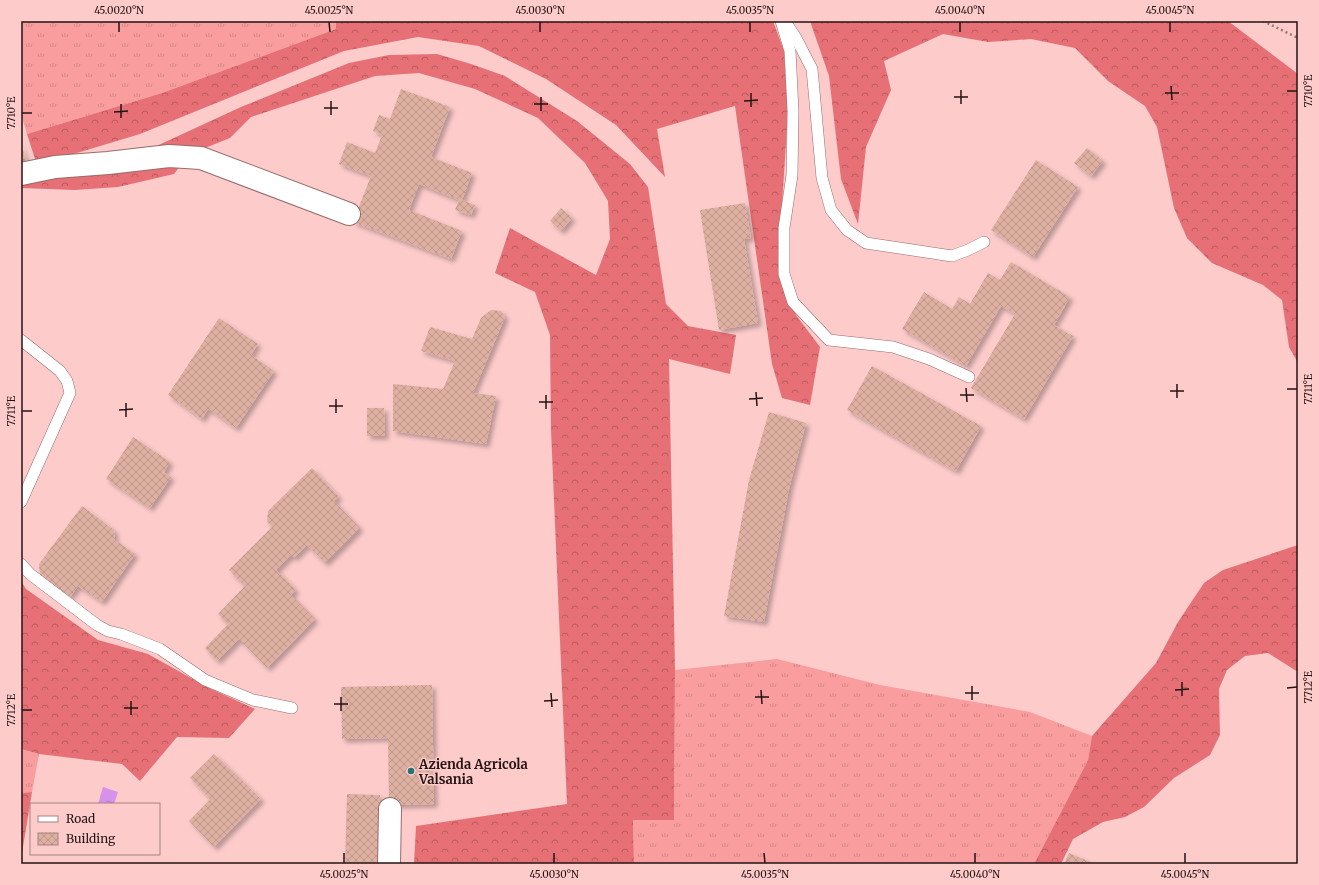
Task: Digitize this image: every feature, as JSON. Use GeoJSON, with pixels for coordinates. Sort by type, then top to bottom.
{"type":"FeatureCollection","features":[{"type":"Feature","properties":{"kind":"street"},"geometry":{"type":"LineString","coordinates":[[21,174],[55,167],[169,156],[201,158],[349,214]]}},
{"type":"Feature","properties":{"kind":"street"},"geometry":{"type":"LineString","coordinates":[[389,864],[390,809]]}},
{"type":"Feature","properties":{"kind":"lane"},"geometry":{"type":"LineString","coordinates":[[783,21],[796,38],[812,69],[822,178],[831,210],[847,230],[866,243],[952,256],[984,242]]}},
{"type":"Feature","properties":{"kind":"lane"},"geometry":{"type":"LineString","coordinates":[[783,21],[790,51],[793,111],[792,175],[784,228],[784,274],[793,302],[829,340],[893,347],[929,359],[969,377]]}},
{"type":"Feature","properties":{"kind":"lane"},"geometry":{"type":"LineString","coordinates":[[21,340],[60,371],[67,381],[70,393],[21,502]]}},
{"type":"Feature","properties":{"kind":"lane"},"geometry":{"type":"LineString","coordinates":[[21,564],[30,574],[97,625],[108,631],[121,634],[160,649],[206,680],[253,700],[292,708]]}},
{"type":"Feature","properties":{"kind":"path"},"geometry":{"type":"LineString","coordinates":[[1263,21],[1298,38]]}},
{"type":"Feature","properties":{"kind":"green space"},"geometry":{"type":"Polygon","coordinates":[[[21,21],[336,21],[336,29],[162,93],[27,134],[21,114],[21,21]]]}},
{"type":"Feature","properties":{"kind":"green space"},"geometry":{"type":"Polygon","coordinates":[[[336,21],[773,21],[784,51],[788,112],[778,267],[796,315],[820,347],[810,405],[782,398],[772,364],[735,106],[657,129],[665,177],[616,125],[546,79],[479,46],[418,37],[344,51],[140,134],[37,165],[27,134],[162,93],[336,29],[336,21]]]}},
{"type":"Feature","properties":{"kind":"green space"},"geometry":{"type":"Polygon","coordinates":[[[810,21],[1228,21],[1298,74],[1298,363],[1289,347],[1282,300],[1263,285],[1212,263],[1187,238],[1174,208],[1157,127],[1145,106],[1108,81],[1075,48],[1031,39],[988,42],[943,34],[884,61],[891,90],[866,147],[858,224],[841,179],[829,76],[810,21]]]}},
{"type":"Feature","properties":{"kind":"green space"},"geometry":{"type":"Polygon","coordinates":[[[437,54],[505,76],[577,121],[630,164],[648,187],[666,304],[688,326],[736,335],[730,374],[669,359],[675,670],[674,820],[633,820],[634,864],[414,864],[416,826],[567,804],[551,430],[550,335],[535,292],[495,273],[510,228],[596,275],[610,239],[608,201],[585,163],[538,118],[475,89],[419,73],[375,76],[251,117],[230,138],[200,150],[137,155],[241,107],[349,63],[389,55],[437,54]]]}},
{"type":"Feature","properties":{"kind":"green space"},"geometry":{"type":"Polygon","coordinates":[[[183,162],[174,174],[118,187],[75,190],[21,188],[21,180],[183,162]]]}},
{"type":"Feature","properties":{"kind":"green space"},"geometry":{"type":"Polygon","coordinates":[[[1298,545],[1298,672],[1268,653],[1245,656],[1227,670],[1219,689],[1220,735],[1210,755],[1174,778],[1144,807],[1125,817],[1103,822],[1073,839],[1061,864],[1034,864],[1088,760],[1092,736],[1156,663],[1178,622],[1204,583],[1223,570],[1298,545]]]}},
{"type":"Feature","properties":{"kind":"green space"},"geometry":{"type":"Polygon","coordinates":[[[21,581],[26,589],[98,640],[148,654],[207,687],[255,709],[229,738],[177,737],[140,781],[122,764],[39,754],[21,749],[21,581]]]}},
{"type":"Feature","properties":{"kind":"green space"},"geometry":{"type":"Polygon","coordinates":[[[777,659],[880,685],[1030,712],[1092,736],[1088,760],[1034,864],[634,864],[633,820],[674,820],[675,670],[777,659]]]}},
{"type":"Feature","properties":{"kind":"green space"},"geometry":{"type":"Polygon","coordinates":[[[21,749],[39,754],[32,792],[21,793],[21,749]]]}},
{"type":"Feature","properties":{"kind":"green space"},"geometry":{"type":"Polygon","coordinates":[[[32,792],[21,859],[21,793],[32,792]]]}},
{"type":"Feature","properties":{"kind":"water"},"geometry":{"type":"Polygon","coordinates":[[[103,787],[118,792],[114,803],[98,803],[103,787]]]}},
{"type":"Feature","properties":{"kind":"building"},"geometry":{"type":"Polygon","coordinates":[[[401,89],[450,107],[431,157],[472,173],[462,200],[475,205],[471,215],[455,210],[459,200],[419,184],[409,210],[462,231],[451,259],[353,222],[371,176],[339,164],[347,142],[375,153],[382,135],[373,131],[379,115],[390,119],[401,89]]]}},
{"type":"Feature","properties":{"kind":"building"},"geometry":{"type":"Polygon","coordinates":[[[21,144],[27,163],[21,165],[21,144]]]}},
{"type":"Feature","properties":{"kind":"building"},"geometry":{"type":"Polygon","coordinates":[[[1087,148],[1103,161],[1091,176],[1074,163],[1087,148]]]}},
{"type":"Feature","properties":{"kind":"building"},"geometry":{"type":"Polygon","coordinates":[[[1036,160],[1078,187],[1033,257],[991,230],[1036,160]]]}},
{"type":"Feature","properties":{"kind":"building"},"geometry":{"type":"Polygon","coordinates":[[[745,203],[751,238],[744,239],[758,323],[719,330],[700,210],[745,203]]]}},
{"type":"Feature","properties":{"kind":"building"},"geometry":{"type":"Polygon","coordinates":[[[561,208],[572,218],[561,231],[550,221],[561,208]]]}},
{"type":"Feature","properties":{"kind":"building"},"geometry":{"type":"Polygon","coordinates":[[[1011,262],[1070,297],[1054,325],[1073,336],[1024,419],[971,388],[1015,314],[1001,306],[966,366],[902,329],[924,292],[952,309],[959,297],[970,304],[988,273],[1000,280],[1011,262]]]}},
{"type":"Feature","properties":{"kind":"building"},"geometry":{"type":"Polygon","coordinates":[[[491,310],[501,311],[505,317],[473,393],[496,396],[486,444],[393,431],[393,384],[443,389],[455,361],[421,351],[430,327],[472,339],[481,318],[491,310]]]}},
{"type":"Feature","properties":{"kind":"building"},"geometry":{"type":"Polygon","coordinates":[[[219,318],[258,344],[251,355],[274,371],[236,428],[208,409],[202,419],[168,395],[219,318]]]}},
{"type":"Feature","properties":{"kind":"building"},"geometry":{"type":"Polygon","coordinates":[[[872,366],[981,426],[956,471],[847,410],[872,366]]]}},
{"type":"Feature","properties":{"kind":"building"},"geometry":{"type":"Polygon","coordinates":[[[367,408],[384,408],[385,436],[367,436],[367,408]]]}},
{"type":"Feature","properties":{"kind":"building"},"geometry":{"type":"Polygon","coordinates":[[[769,412],[806,423],[789,489],[764,622],[724,616],[749,480],[769,412]]]}},
{"type":"Feature","properties":{"kind":"building"},"geometry":{"type":"Polygon","coordinates":[[[133,437],[170,462],[164,472],[171,477],[150,508],[106,479],[133,437]]]}},
{"type":"Feature","properties":{"kind":"building"},"geometry":{"type":"Polygon","coordinates":[[[312,468],[339,497],[334,501],[360,528],[325,563],[307,545],[294,558],[291,555],[276,570],[296,590],[291,595],[315,619],[267,668],[239,639],[217,661],[205,648],[228,624],[218,614],[245,586],[229,570],[272,527],[267,522],[268,511],[312,468]]]}},
{"type":"Feature","properties":{"kind":"building"},"geometry":{"type":"Polygon","coordinates":[[[82,506],[114,530],[115,540],[135,554],[102,602],[78,586],[70,597],[40,576],[39,564],[82,506]]]}},
{"type":"Feature","properties":{"kind":"building","name":"Azienda Agricola Valsania"},"geometry":{"type":"Polygon","coordinates":[[[432,685],[434,804],[389,805],[388,738],[342,739],[341,687],[432,685]]]}},
{"type":"Feature","properties":{"kind":"building"},"geometry":{"type":"Polygon","coordinates":[[[214,754],[261,799],[214,847],[189,821],[210,799],[190,778],[214,754]]]}},
{"type":"Feature","properties":{"kind":"building"},"geometry":{"type":"Polygon","coordinates":[[[347,794],[380,795],[378,864],[345,864],[347,794]]]}},
{"type":"Feature","properties":{"kind":"building"},"geometry":{"type":"Polygon","coordinates":[[[1069,853],[1095,864],[1064,864],[1069,853]]]}},
{"type":"Feature","properties":{"kind":"place","name":"Azienda Agricola Valsania"},"geometry":{"type":"Point","coordinates":[411,771]}}]}
